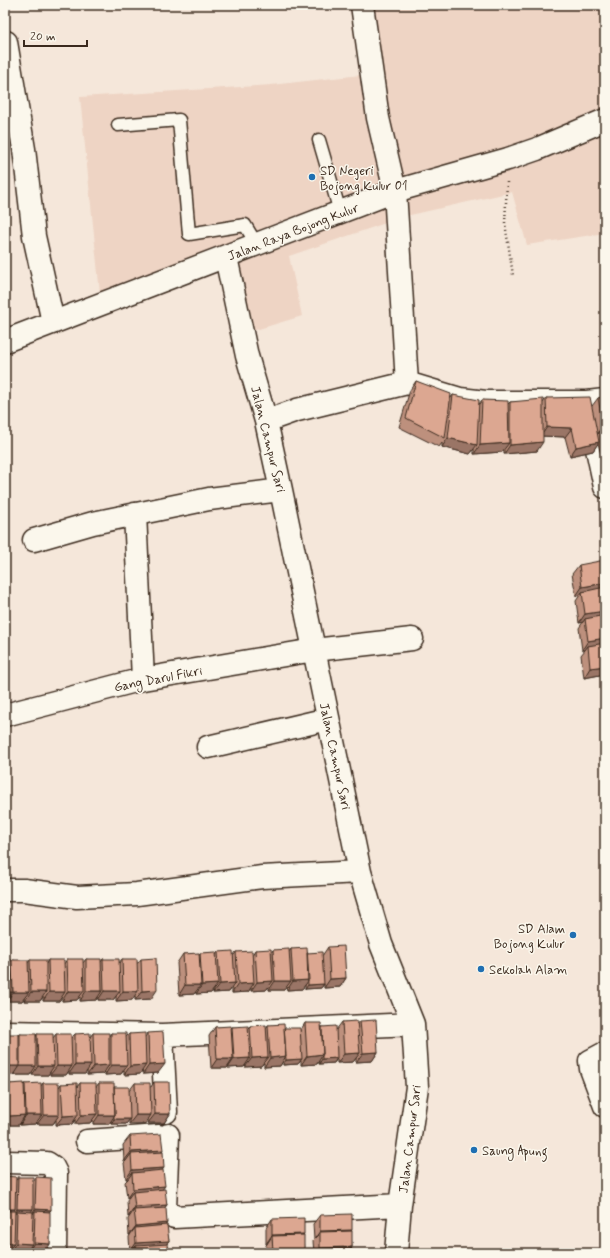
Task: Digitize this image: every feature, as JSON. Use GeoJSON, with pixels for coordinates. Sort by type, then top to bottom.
{"type":"FeatureCollection","features":[{"type":"Feature","properties":{"kind":"street"},"geometry":{"type":"LineString","coordinates":[[362,5],[378,118],[395,191],[407,383]]}},
{"type":"Feature","properties":{"kind":"street"},"geometry":{"type":"LineString","coordinates":[[6,42],[24,149],[34,236],[53,322]]}},
{"type":"Feature","properties":{"kind":"street","name":"Jalan Raya Bojong Kulur"},"geometry":{"type":"LineString","coordinates":[[5,341],[395,191],[508,159],[537,149],[605,120]]}},
{"type":"Feature","properties":{"kind":"street","name":"Jalan Campur Sari"},"geometry":{"type":"LineString","coordinates":[[226,257],[247,356],[266,421],[282,490],[360,872],[381,944],[413,1024],[417,1087],[400,1205],[396,1253]]}},
{"type":"Feature","properties":{"kind":"street"},"geometry":{"type":"LineString","coordinates":[[266,421],[297,410],[407,383],[460,399],[486,402],[596,401],[605,487]]}},
{"type":"Feature","properties":{"kind":"street"},"geometry":{"type":"LineString","coordinates":[[34,540],[94,523],[209,499],[282,490]]}},
{"type":"Feature","properties":{"kind":"street"},"geometry":{"type":"LineString","coordinates":[[135,514],[143,679]]}},
{"type":"Feature","properties":{"kind":"street","name":"Gang Darul Fikri"},"geometry":{"type":"LineString","coordinates":[[5,715],[143,679],[314,650],[412,639]]}},
{"type":"Feature","properties":{"kind":"street"},"geometry":{"type":"LineString","coordinates":[[208,746],[328,719]]}},
{"type":"Feature","properties":{"kind":"street"},"geometry":{"type":"LineString","coordinates":[[5,890],[24,890],[77,897],[136,894],[262,877],[360,872]]}},
{"type":"Feature","properties":{"kind":"street"},"geometry":{"type":"LineString","coordinates":[[5,1032],[162,1035],[413,1024]]}},
{"type":"Feature","properties":{"kind":"street"},"geometry":{"type":"LineString","coordinates":[[162,1035],[168,1135],[165,1209],[174,1217],[400,1205]]}},
{"type":"Feature","properties":{"kind":"street"},"geometry":{"type":"LineString","coordinates":[[605,1053],[590,1061],[591,1069],[605,1106]]}},
{"type":"Feature","properties":{"kind":"street"},"geometry":{"type":"LineString","coordinates":[[87,1141],[168,1135]]}},
{"type":"Feature","properties":{"kind":"street"},"geometry":{"type":"LineString","coordinates":[[5,1162],[47,1163],[53,1167],[56,1173],[55,1253]]}},
{"type":"Feature","properties":{"kind":"lane"},"geometry":{"type":"LineString","coordinates":[[118,125],[179,120],[189,234],[245,225],[257,245]]}},
{"type":"Feature","properties":{"kind":"lane"},"geometry":{"type":"LineString","coordinates":[[319,140],[340,212]]}},
{"type":"Feature","properties":{"kind":"path"},"geometry":{"type":"LineString","coordinates":[[508,159],[505,223],[513,275]]}},
{"type":"Feature","properties":{"kind":"shaded area"},"geometry":{"type":"Polygon","coordinates":[[[370,5],[605,5],[605,233],[527,245],[512,192],[406,216],[289,256],[302,316],[249,332],[228,263],[101,303],[80,97],[271,85],[379,73],[370,5]]]}},
{"type":"Feature","properties":{"kind":"building"},"geometry":{"type":"Polygon","coordinates":[[[416,381],[451,394],[445,438],[406,418],[416,381]]]}},
{"type":"Feature","properties":{"kind":"building"},"geometry":{"type":"Polygon","coordinates":[[[453,395],[479,400],[477,445],[448,438],[453,395]]]}},
{"type":"Feature","properties":{"kind":"building"},"geometry":{"type":"Polygon","coordinates":[[[590,397],[599,442],[576,447],[572,428],[547,427],[546,398],[590,397]]]}},
{"type":"Feature","properties":{"kind":"building"},"geometry":{"type":"Polygon","coordinates":[[[605,397],[605,425],[603,425],[598,398],[605,397]]]}},
{"type":"Feature","properties":{"kind":"building"},"geometry":{"type":"Polygon","coordinates":[[[543,399],[543,442],[510,445],[510,402],[543,399]]]}},
{"type":"Feature","properties":{"kind":"building"},"geometry":{"type":"Polygon","coordinates":[[[482,400],[508,401],[509,443],[480,445],[482,400]]]}},
{"type":"Feature","properties":{"kind":"building"},"geometry":{"type":"Polygon","coordinates":[[[605,560],[605,583],[582,587],[579,565],[605,560]]]}},
{"type":"Feature","properties":{"kind":"building"},"geometry":{"type":"Polygon","coordinates":[[[605,587],[605,611],[585,614],[582,592],[605,587]]]}},
{"type":"Feature","properties":{"kind":"building"},"geometry":{"type":"Polygon","coordinates":[[[605,615],[605,638],[588,641],[585,619],[605,615]]]}},
{"type":"Feature","properties":{"kind":"building"},"geometry":{"type":"Polygon","coordinates":[[[605,643],[605,666],[590,668],[588,646],[605,643]]]}},
{"type":"Feature","properties":{"kind":"building"},"geometry":{"type":"Polygon","coordinates":[[[344,946],[346,978],[330,979],[328,947],[344,946]]]}},
{"type":"Feature","properties":{"kind":"building"},"geometry":{"type":"Polygon","coordinates":[[[307,948],[309,980],[293,981],[291,949],[307,948]]]}},
{"type":"Feature","properties":{"kind":"building"},"geometry":{"type":"Polygon","coordinates":[[[271,949],[273,981],[257,982],[255,950],[271,949]]]}},
{"type":"Feature","properties":{"kind":"building"},"geometry":{"type":"Polygon","coordinates":[[[289,949],[291,981],[275,981],[273,950],[289,949]]]}},
{"type":"Feature","properties":{"kind":"building"},"geometry":{"type":"Polygon","coordinates":[[[233,951],[235,983],[220,984],[218,952],[233,951]]]}},
{"type":"Feature","properties":{"kind":"building"},"geometry":{"type":"Polygon","coordinates":[[[252,951],[254,983],[238,984],[236,952],[252,951]]]}},
{"type":"Feature","properties":{"kind":"building"},"geometry":{"type":"Polygon","coordinates":[[[216,952],[218,984],[202,985],[200,953],[216,952]]]}},
{"type":"Feature","properties":{"kind":"building"},"geometry":{"type":"Polygon","coordinates":[[[322,952],[324,984],[308,985],[307,953],[322,952]]]}},
{"type":"Feature","properties":{"kind":"building"},"geometry":{"type":"Polygon","coordinates":[[[199,953],[201,985],[185,985],[183,954],[199,953]]]}},
{"type":"Feature","properties":{"kind":"building"},"geometry":{"type":"Polygon","coordinates":[[[156,958],[157,990],[142,991],[141,959],[156,958]]]}},
{"type":"Feature","properties":{"kind":"building"},"geometry":{"type":"Polygon","coordinates":[[[67,959],[83,959],[84,991],[68,991],[67,959]]]}},
{"type":"Feature","properties":{"kind":"building"},"geometry":{"type":"Polygon","coordinates":[[[86,959],[101,959],[102,991],[86,991],[86,959]]]}},
{"type":"Feature","properties":{"kind":"building"},"geometry":{"type":"Polygon","coordinates":[[[103,959],[119,959],[120,991],[104,991],[103,959]]]}},
{"type":"Feature","properties":{"kind":"building"},"geometry":{"type":"Polygon","coordinates":[[[122,959],[137,959],[138,991],[123,991],[122,959]]]}},
{"type":"Feature","properties":{"kind":"building"},"geometry":{"type":"Polygon","coordinates":[[[5,960],[11,960],[12,992],[5,992],[5,960]]]}},
{"type":"Feature","properties":{"kind":"building"},"geometry":{"type":"Polygon","coordinates":[[[12,960],[28,960],[29,992],[13,992],[12,960]]]}},
{"type":"Feature","properties":{"kind":"building"},"geometry":{"type":"Polygon","coordinates":[[[30,960],[46,960],[46,992],[31,992],[30,960]]]}},
{"type":"Feature","properties":{"kind":"building"},"geometry":{"type":"Polygon","coordinates":[[[48,960],[64,960],[65,992],[49,992],[48,960]]]}},
{"type":"Feature","properties":{"kind":"building"},"geometry":{"type":"Polygon","coordinates":[[[376,1020],[378,1052],[363,1053],[360,1021],[376,1020]]]}},
{"type":"Feature","properties":{"kind":"building"},"geometry":{"type":"Polygon","coordinates":[[[357,1021],[360,1053],[344,1054],[342,1022],[357,1021]]]}},
{"type":"Feature","properties":{"kind":"building"},"geometry":{"type":"Polygon","coordinates":[[[305,1023],[321,1023],[323,1054],[307,1056],[305,1023]]]}},
{"type":"Feature","properties":{"kind":"building"},"geometry":{"type":"Polygon","coordinates":[[[284,1024],[286,1056],[270,1058],[268,1025],[284,1024]]]}},
{"type":"Feature","properties":{"kind":"building"},"geometry":{"type":"Polygon","coordinates":[[[266,1025],[268,1057],[252,1058],[250,1026],[266,1025]]]}},
{"type":"Feature","properties":{"kind":"building"},"geometry":{"type":"Polygon","coordinates":[[[231,1026],[233,1059],[217,1059],[215,1027],[231,1026]]]}},
{"type":"Feature","properties":{"kind":"building"},"geometry":{"type":"Polygon","coordinates":[[[248,1026],[250,1058],[234,1059],[232,1027],[248,1026]]]}},
{"type":"Feature","properties":{"kind":"building"},"geometry":{"type":"Polygon","coordinates":[[[336,1026],[337,1058],[322,1059],[322,1027],[336,1026]]]}},
{"type":"Feature","properties":{"kind":"building"},"geometry":{"type":"Polygon","coordinates":[[[284,1028],[300,1028],[302,1059],[286,1060],[284,1028]]]}},
{"type":"Feature","properties":{"kind":"building"},"geometry":{"type":"Polygon","coordinates":[[[163,1032],[165,1064],[149,1065],[148,1033],[163,1032]]]}},
{"type":"Feature","properties":{"kind":"building"},"geometry":{"type":"Polygon","coordinates":[[[90,1033],[91,1065],[75,1065],[75,1034],[90,1033]]]}},
{"type":"Feature","properties":{"kind":"building"},"geometry":{"type":"Polygon","coordinates":[[[93,1033],[109,1033],[109,1065],[94,1066],[93,1033]]]}},
{"type":"Feature","properties":{"kind":"building"},"geometry":{"type":"Polygon","coordinates":[[[111,1033],[126,1033],[127,1065],[111,1065],[111,1033]]]}},
{"type":"Feature","properties":{"kind":"building"},"geometry":{"type":"Polygon","coordinates":[[[145,1033],[146,1065],[130,1066],[129,1034],[145,1033]]]}},
{"type":"Feature","properties":{"kind":"building"},"geometry":{"type":"Polygon","coordinates":[[[5,1034],[19,1034],[19,1066],[5,1066],[5,1034]]]}},
{"type":"Feature","properties":{"kind":"building"},"geometry":{"type":"Polygon","coordinates":[[[20,1034],[36,1034],[36,1066],[20,1066],[20,1034]]]}},
{"type":"Feature","properties":{"kind":"building"},"geometry":{"type":"Polygon","coordinates":[[[37,1034],[53,1034],[54,1066],[38,1066],[37,1034]]]}},
{"type":"Feature","properties":{"kind":"building"},"geometry":{"type":"Polygon","coordinates":[[[56,1034],[71,1034],[72,1066],[57,1066],[56,1034]]]}},
{"type":"Feature","properties":{"kind":"building"},"geometry":{"type":"Polygon","coordinates":[[[154,1082],[169,1082],[170,1114],[155,1114],[154,1082]]]}},
{"type":"Feature","properties":{"kind":"building"},"geometry":{"type":"Polygon","coordinates":[[[24,1083],[25,1115],[9,1116],[8,1084],[24,1083]]]}},
{"type":"Feature","properties":{"kind":"building"},"geometry":{"type":"Polygon","coordinates":[[[41,1083],[42,1115],[26,1115],[25,1084],[41,1083]]]}},
{"type":"Feature","properties":{"kind":"building"},"geometry":{"type":"Polygon","coordinates":[[[43,1083],[59,1083],[59,1115],[44,1115],[43,1083]]]}},
{"type":"Feature","properties":{"kind":"building"},"geometry":{"type":"Polygon","coordinates":[[[77,1083],[78,1115],[63,1116],[61,1084],[77,1083]]]}},
{"type":"Feature","properties":{"kind":"building"},"geometry":{"type":"Polygon","coordinates":[[[80,1083],[96,1083],[97,1114],[81,1115],[80,1083]]]}},
{"type":"Feature","properties":{"kind":"building"},"geometry":{"type":"Polygon","coordinates":[[[99,1083],[114,1083],[115,1115],[99,1115],[99,1083]]]}},
{"type":"Feature","properties":{"kind":"building"},"geometry":{"type":"Polygon","coordinates":[[[135,1083],[150,1083],[151,1115],[136,1115],[135,1083]]]}},
{"type":"Feature","properties":{"kind":"building"},"geometry":{"type":"Polygon","coordinates":[[[6,1084],[7,1116],[5,1116],[6,1084]]]}},
{"type":"Feature","properties":{"kind":"building"},"geometry":{"type":"Polygon","coordinates":[[[114,1087],[129,1087],[130,1119],[114,1119],[114,1087]]]}},
{"type":"Feature","properties":{"kind":"building"},"geometry":{"type":"Polygon","coordinates":[[[161,1134],[163,1150],[131,1152],[130,1136],[161,1134]]]}},
{"type":"Feature","properties":{"kind":"building"},"geometry":{"type":"Polygon","coordinates":[[[163,1152],[164,1168],[132,1170],[131,1154],[163,1152]]]}},
{"type":"Feature","properties":{"kind":"building"},"geometry":{"type":"Polygon","coordinates":[[[163,1170],[165,1186],[133,1189],[132,1173],[163,1170]]]}},
{"type":"Feature","properties":{"kind":"building"},"geometry":{"type":"Polygon","coordinates":[[[5,1176],[16,1177],[15,1209],[5,1209],[5,1176]]]}},
{"type":"Feature","properties":{"kind":"building"},"geometry":{"type":"Polygon","coordinates":[[[18,1177],[33,1177],[33,1209],[17,1209],[18,1177]]]}},
{"type":"Feature","properties":{"kind":"building"},"geometry":{"type":"Polygon","coordinates":[[[36,1177],[51,1178],[51,1210],[35,1209],[36,1177]]]}},
{"type":"Feature","properties":{"kind":"building"},"geometry":{"type":"Polygon","coordinates":[[[165,1189],[167,1205],[135,1207],[133,1192],[165,1189]]]}},
{"type":"Feature","properties":{"kind":"building"},"geometry":{"type":"Polygon","coordinates":[[[166,1208],[167,1223],[136,1226],[134,1210],[166,1208]]]}},
{"type":"Feature","properties":{"kind":"building"},"geometry":{"type":"Polygon","coordinates":[[[5,1211],[15,1211],[14,1243],[5,1243],[5,1211]]]}},
{"type":"Feature","properties":{"kind":"building"},"geometry":{"type":"Polygon","coordinates":[[[17,1211],[33,1212],[32,1244],[16,1243],[17,1211]]]}},
{"type":"Feature","properties":{"kind":"building"},"geometry":{"type":"Polygon","coordinates":[[[35,1211],[50,1212],[50,1244],[34,1243],[35,1211]]]}},
{"type":"Feature","properties":{"kind":"building"},"geometry":{"type":"Polygon","coordinates":[[[352,1214],[352,1230],[320,1231],[320,1215],[352,1214]]]}},
{"type":"Feature","properties":{"kind":"building"},"geometry":{"type":"Polygon","coordinates":[[[304,1218],[304,1234],[272,1235],[272,1219],[304,1218]]]}},
{"type":"Feature","properties":{"kind":"building"},"geometry":{"type":"Polygon","coordinates":[[[167,1225],[169,1241],[136,1243],[135,1228],[167,1225]]]}},
{"type":"Feature","properties":{"kind":"building"},"geometry":{"type":"Polygon","coordinates":[[[352,1231],[352,1247],[320,1248],[320,1232],[352,1231]]]}},
{"type":"Feature","properties":{"kind":"building"},"geometry":{"type":"Polygon","coordinates":[[[304,1235],[304,1251],[273,1251],[272,1236],[304,1235]]]}},
{"type":"Feature","properties":{"kind":"building"},"geometry":{"type":"Polygon","coordinates":[[[168,1244],[169,1253],[137,1253],[136,1246],[168,1244]]]}},
{"type":"Feature","properties":{"kind":"building"},"geometry":{"type":"Polygon","coordinates":[[[352,1249],[352,1253],[320,1253],[320,1250],[352,1249]]]}},
{"type":"Feature","properties":{"kind":"place","name":"SD Negeri Bojong Kulur 01"},"geometry":{"type":"Point","coordinates":[312,177]}},
{"type":"Feature","properties":{"kind":"place","name":"SD Alam Bojong Kulur"},"geometry":{"type":"Point","coordinates":[573,935]}},
{"type":"Feature","properties":{"kind":"place","name":"Sekolah Alam"},"geometry":{"type":"Point","coordinates":[481,969]}},
{"type":"Feature","properties":{"kind":"place","name":"Saung Apung"},"geometry":{"type":"Point","coordinates":[474,1150]}}]}
